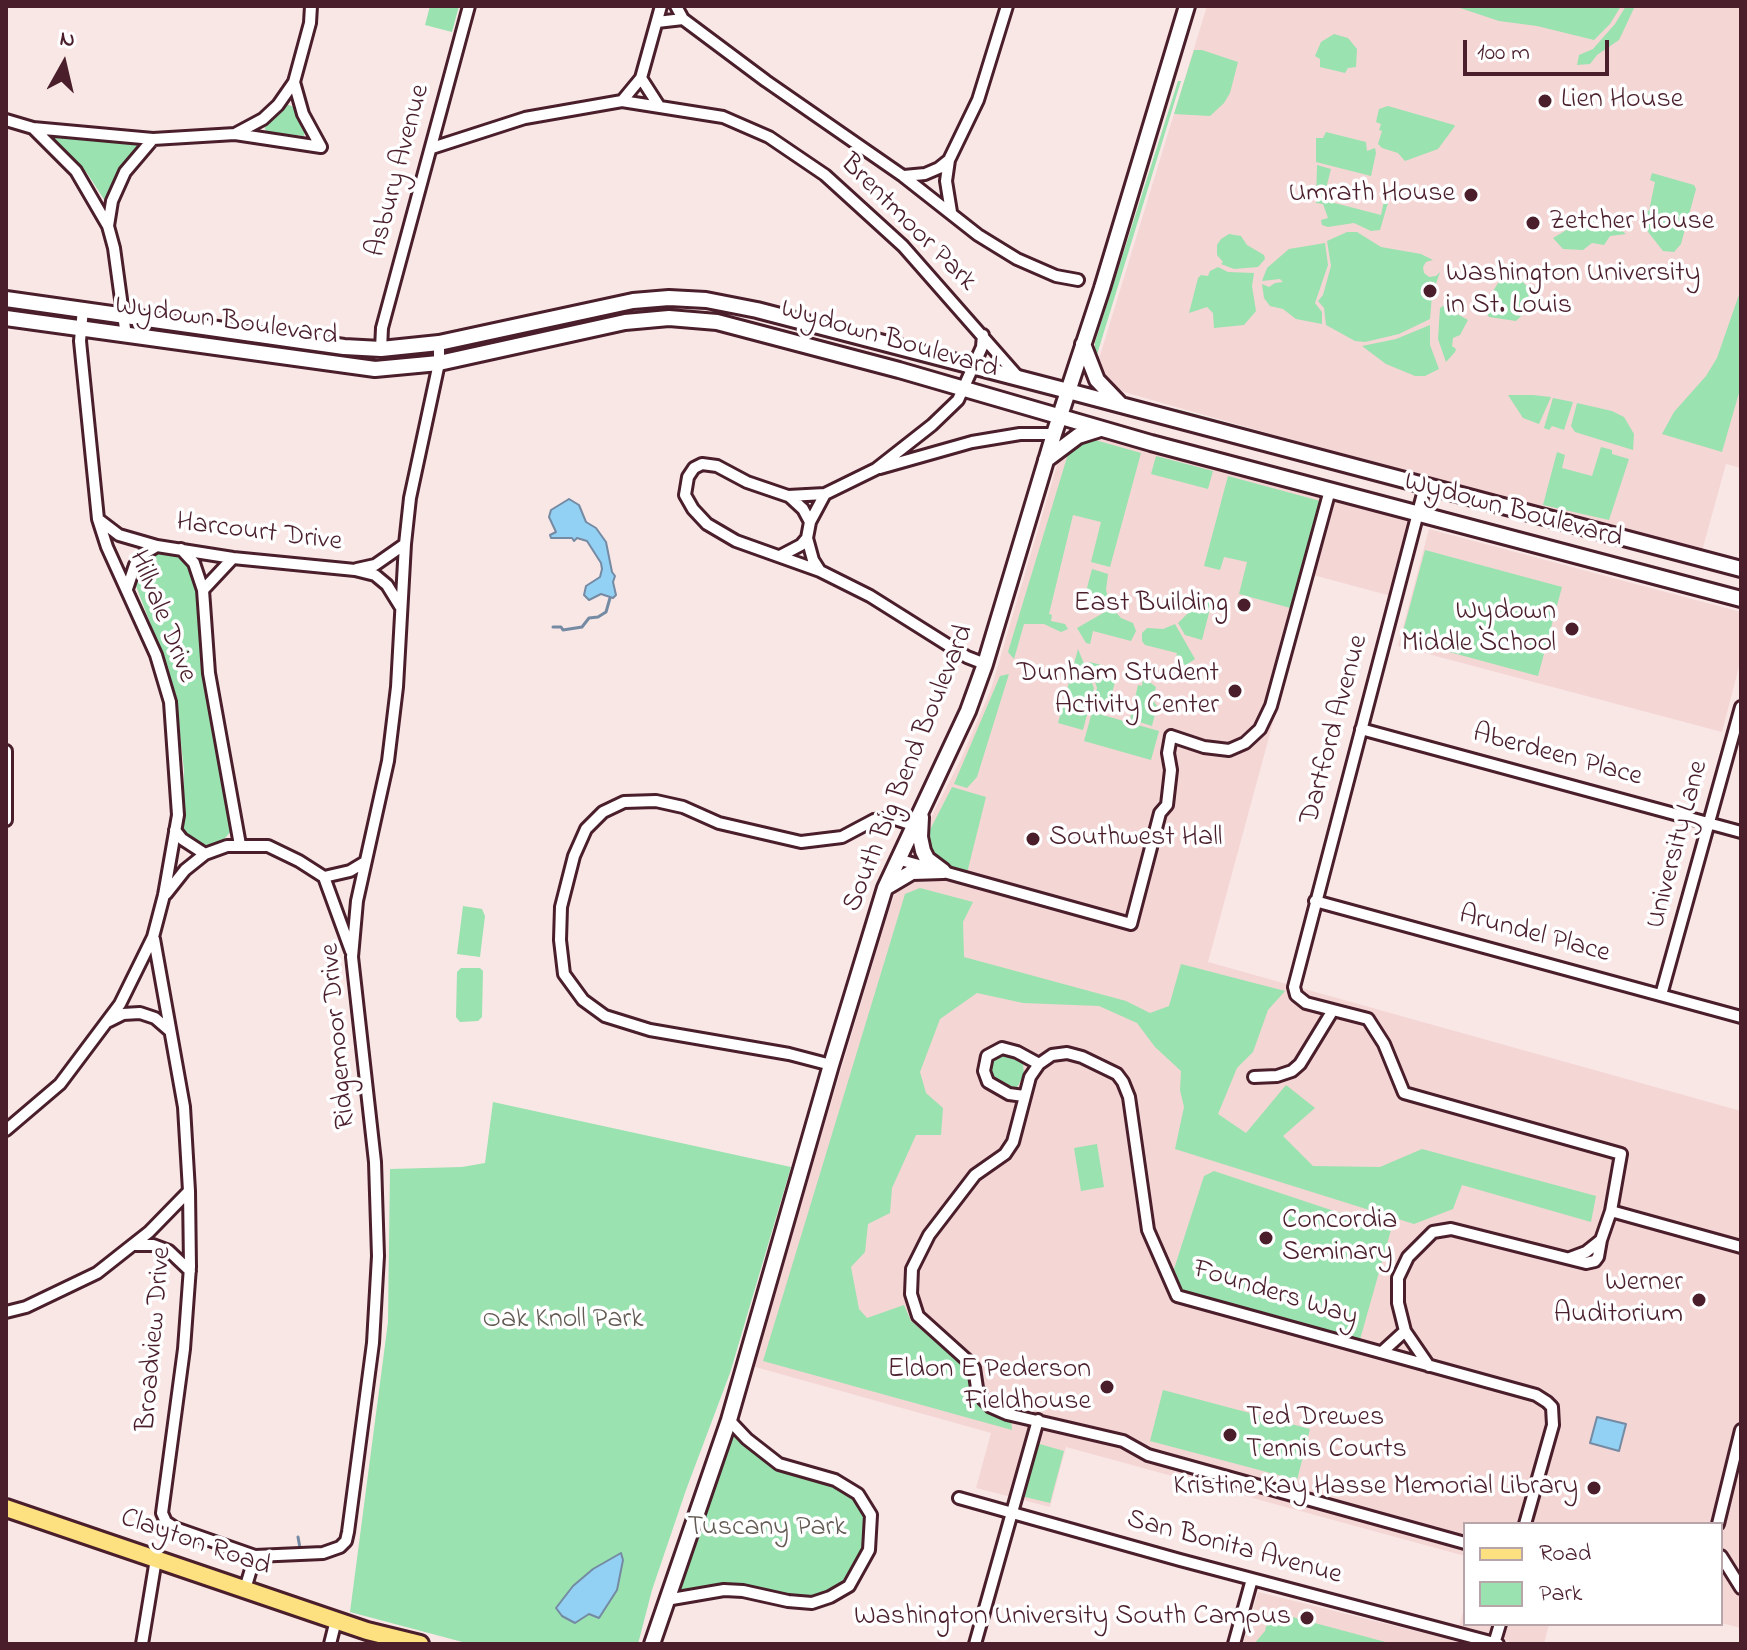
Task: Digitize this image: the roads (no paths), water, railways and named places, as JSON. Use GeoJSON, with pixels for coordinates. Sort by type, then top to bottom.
{"type":"FeatureCollection","features":[{"type":"Feature","properties":{"kind":"main road","name":"Clayton Road"},"geometry":{"type":"LineString","coordinates":[[6,1508],[367,1631],[420,1644]]}},
{"type":"Feature","properties":{"kind":"main road","name":"Clayton Road"},"geometry":{"type":"LineString","coordinates":[[367,1631],[393,1644]]}},
{"type":"Feature","properties":{"kind":"street"},"geometry":{"type":"LineString","coordinates":[[235,134],[263,119],[278,105],[294,82],[310,23],[311,6]]}},
{"type":"Feature","properties":{"kind":"street","name":"Asbury Avenue"},"geometry":{"type":"LineString","coordinates":[[381,349],[382,328],[469,6]]}},
{"type":"Feature","properties":{"kind":"street"},"geometry":{"type":"LineString","coordinates":[[622,101],[641,78],[661,6]]}},
{"type":"Feature","properties":{"kind":"street","name":"Brentmoor Park"},"geometry":{"type":"LineString","coordinates":[[676,6],[683,19],[776,89],[903,176],[978,235],[1017,259],[1056,276],[1078,280]]}},
{"type":"Feature","properties":{"kind":"street","name":"Brentmoor Park"},"geometry":{"type":"LineString","coordinates":[[951,212],[946,181],[949,160],[978,100],[1007,6]]}},
{"type":"Feature","properties":{"kind":"street","name":"South Big Bend Boulevard"},"geometry":{"type":"LineString","coordinates":[[652,1644],[729,1420],[885,888],[965,719],[985,664],[1187,6]]}},
{"type":"Feature","properties":{"kind":"street"},"geometry":{"type":"LineString","coordinates":[[657,22],[683,19]]}},
{"type":"Feature","properties":{"kind":"street"},"geometry":{"type":"LineString","coordinates":[[641,78],[659,106]]}},
{"type":"Feature","properties":{"kind":"street"},"geometry":{"type":"LineString","coordinates":[[6,120],[33,128],[153,139],[235,134],[321,147],[303,114],[294,82]]}},
{"type":"Feature","properties":{"kind":"street","name":"Brentmoor Park"},"geometry":{"type":"LineString","coordinates":[[432,148],[525,118],[622,101],[723,117],[769,137],[825,175],[903,246],[1019,378]]}},
{"type":"Feature","properties":{"kind":"street"},"geometry":{"type":"LineString","coordinates":[[33,128],[76,171],[108,226]]}},
{"type":"Feature","properties":{"kind":"street"},"geometry":{"type":"LineString","coordinates":[[126,336],[108,226],[112,201],[125,172],[153,139]]}},
{"type":"Feature","properties":{"kind":"street","name":"Brentmoor Park"},"geometry":{"type":"LineString","coordinates":[[903,176],[925,174],[949,160]]}},
{"type":"Feature","properties":{"kind":"street","name":"Wydown Boulevard"},"geometry":{"type":"LineString","coordinates":[[6,299],[344,347],[381,349],[439,343],[624,302],[687,298],[743,307],[1741,569]]}},
{"type":"Feature","properties":{"kind":"street","name":"Hillvale Drive"},"geometry":{"type":"LineString","coordinates":[[6,1130],[60,1084],[126,992],[153,937],[175,830],[177,798],[170,702],[156,655],[107,547],[98,519],[80,329],[83,309]]}},
{"type":"Feature","properties":{"kind":"street","name":"Wydown Boulevard"},"geometry":{"type":"LineString","coordinates":[[6,318],[347,367],[391,369],[439,363],[625,322],[695,318],[757,331],[1059,418],[1741,599]]}},
{"type":"Feature","properties":{"kind":"street"},"geometry":{"type":"LineString","coordinates":[[876,469],[953,407],[965,389],[982,347],[983,335]]}},
{"type":"Feature","properties":{"kind":"street","name":"Ridgemoor Drive"},"geometry":{"type":"LineString","coordinates":[[255,1556],[323,1553],[340,1547],[346,1541],[348,1532],[373,1343],[378,1256],[375,1162],[352,957],[357,901],[388,761],[397,687],[405,544],[418,454],[439,363],[439,343]]}},
{"type":"Feature","properties":{"kind":"street"},"geometry":{"type":"LineString","coordinates":[[1083,344],[1097,380],[1121,405]]}},
{"type":"Feature","properties":{"kind":"street"},"geometry":{"type":"LineString","coordinates":[[1046,460],[1078,436],[1101,429]]}},
{"type":"Feature","properties":{"kind":"street"},"geometry":{"type":"LineString","coordinates":[[985,664],[967,657],[870,596],[820,571],[736,541],[707,524],[685,495],[686,485],[694,468],[709,464],[747,482],[788,496],[825,494],[876,469],[972,442],[1020,434],[1054,434]]}},
{"type":"Feature","properties":{"kind":"street","name":"Dartford Avenue"},"geometry":{"type":"LineString","coordinates":[[1333,1010],[1306,1003],[1296,995],[1294,987],[1425,486]]}},
{"type":"Feature","properties":{"kind":"street"},"geometry":{"type":"LineString","coordinates":[[897,859],[1131,924],[1160,813],[1167,805],[1171,736],[1204,747],[1229,750],[1245,743],[1260,729],[1271,706],[1330,490]]}},
{"type":"Feature","properties":{"kind":"street"},"geometry":{"type":"LineString","coordinates":[[820,571],[813,560],[807,538],[810,522],[825,494]]}},
{"type":"Feature","properties":{"kind":"street"},"geometry":{"type":"LineString","coordinates":[[788,496],[803,509],[810,522]]}},
{"type":"Feature","properties":{"kind":"street","name":"Harcourt Drive"},"geometry":{"type":"LineString","coordinates":[[98,519],[119,535],[157,546],[375,575],[387,585],[401,607]]}},
{"type":"Feature","properties":{"kind":"street"},"geometry":{"type":"LineString","coordinates":[[780,556],[792,551],[807,538]]}},
{"type":"Feature","properties":{"kind":"street","name":"Harcourt Drive"},"geometry":{"type":"LineString","coordinates":[[355,570],[375,565],[405,544]]}},
{"type":"Feature","properties":{"kind":"street","name":"Harcourt Drive"},"geometry":{"type":"LineString","coordinates":[[127,589],[135,565],[145,553],[157,546]]}},
{"type":"Feature","properties":{"kind":"street","name":"Hillvale Drive"},"geometry":{"type":"LineString","coordinates":[[181,549],[194,563],[203,590],[209,673],[240,845]]}},
{"type":"Feature","properties":{"kind":"street"},"geometry":{"type":"LineString","coordinates":[[203,590],[233,558]]}},
{"type":"Feature","properties":{"kind":"street","name":"University Lane"},"geometry":{"type":"LineString","coordinates":[[1661,995],[1741,707]]}},
{"type":"Feature","properties":{"kind":"street","name":"Aberdeen Place"},"geometry":{"type":"LineString","coordinates":[[1361,729],[1741,832]]}},
{"type":"Feature","properties":{"kind":"street"},"geometry":{"type":"LineString","coordinates":[[6,751],[6,820]]}},
{"type":"Feature","properties":{"kind":"street"},"geometry":{"type":"LineString","coordinates":[[831,1065],[789,1054],[650,1030],[605,1016],[583,1000],[564,974],[560,940],[561,907],[574,856],[586,829],[603,812],[624,802],[670,804],[719,823],[801,842],[842,837],[874,820],[892,818],[913,825]]}},
{"type":"Feature","properties":{"kind":"street"},"geometry":{"type":"LineString","coordinates":[[922,808],[920,837],[923,851],[927,859],[943,871]]}},
{"type":"Feature","properties":{"kind":"street"},"geometry":{"type":"LineString","coordinates":[[175,830],[191,847],[205,854]]}},
{"type":"Feature","properties":{"kind":"street"},"geometry":{"type":"LineString","coordinates":[[164,895],[185,870],[205,854],[240,845],[268,846],[324,877],[343,874],[365,862]]}},
{"type":"Feature","properties":{"kind":"street"},"geometry":{"type":"LineString","coordinates":[[885,888],[912,872],[943,871]]}},
{"type":"Feature","properties":{"kind":"street"},"geometry":{"type":"LineString","coordinates":[[324,877],[352,957]]}},
{"type":"Feature","properties":{"kind":"street","name":"Arundel Place"},"geometry":{"type":"LineString","coordinates":[[1315,901],[1741,1017]]}},
{"type":"Feature","properties":{"kind":"street","name":"Broadview Drive"},"geometry":{"type":"LineString","coordinates":[[153,937],[184,1107],[189,1191],[190,1271],[184,1349],[162,1513],[166,1522],[175,1528],[255,1556]]}},
{"type":"Feature","properties":{"kind":"street"},"geometry":{"type":"LineString","coordinates":[[1254,1077],[1277,1076],[1292,1071],[1300,1064],[1333,1010],[1368,1019],[1384,1044],[1404,1093],[1621,1154],[1611,1211],[1595,1261],[1586,1263],[1451,1229],[1433,1232],[1420,1242],[1408,1257],[1398,1278],[1398,1303],[1405,1331],[1429,1366]]}},
{"type":"Feature","properties":{"kind":"street"},"geometry":{"type":"LineString","coordinates":[[108,1021],[123,1014],[140,1013],[155,1018],[171,1032]]}},
{"type":"Feature","properties":{"kind":"street"},"geometry":{"type":"LineString","coordinates":[[1024,1096],[1009,1094],[988,1082],[984,1071],[987,1056],[1002,1048],[1039,1064],[1030,1077],[1013,1142],[1005,1154],[975,1175],[929,1235],[912,1269],[911,1294],[918,1316],[974,1368],[977,1388],[983,1399],[991,1407],[1007,1414],[1123,1441],[1148,1455],[1463,1542]]}},
{"type":"Feature","properties":{"kind":"street","name":"Founders Way"},"geometry":{"type":"LineString","coordinates":[[1039,1064],[1052,1055],[1067,1053],[1117,1074],[1123,1082],[1129,1097],[1148,1230],[1177,1296],[1536,1395],[1552,1407],[1553,1425],[1526,1522]]}},
{"type":"Feature","properties":{"kind":"street"},"geometry":{"type":"LineString","coordinates":[[6,1312],[26,1307],[97,1273],[134,1245],[189,1191]]}},
{"type":"Feature","properties":{"kind":"street"},"geometry":{"type":"LineString","coordinates":[[1611,1211],[1741,1247]]}},
{"type":"Feature","properties":{"kind":"street"},"geometry":{"type":"LineString","coordinates":[[134,1245],[153,1245],[169,1251],[190,1271]]}},
{"type":"Feature","properties":{"kind":"street"},"geometry":{"type":"LineString","coordinates":[[1382,1352],[1405,1331]]}},
{"type":"Feature","properties":{"kind":"street"},"geometry":{"type":"LineString","coordinates":[[666,1600],[724,1590],[812,1603],[849,1586],[869,1550],[871,1515],[858,1494],[835,1480],[779,1464],[729,1420]]}},
{"type":"Feature","properties":{"kind":"street"},"geometry":{"type":"LineString","coordinates":[[975,1644],[1038,1420]]}},
{"type":"Feature","properties":{"kind":"street"},"geometry":{"type":"LineString","coordinates":[[1718,1522],[1741,1430]]}},
{"type":"Feature","properties":{"kind":"street","name":"San Bonita Avenue"},"geometry":{"type":"LineString","coordinates":[[959,1498],[1495,1644]]}},
{"type":"Feature","properties":{"kind":"street"},"geometry":{"type":"LineString","coordinates":[[245,1589],[255,1556]]}},
{"type":"Feature","properties":{"kind":"street"},"geometry":{"type":"LineString","coordinates":[[142,1644],[156,1559]]}},
{"type":"Feature","properties":{"kind":"street"},"geometry":{"type":"LineString","coordinates":[[1723,1559],[1741,1588]]}},
{"type":"Feature","properties":{"kind":"street"},"geometry":{"type":"LineString","coordinates":[[1234,1644],[1252,1579]]}},
{"type":"Feature","properties":{"kind":"street"},"geometry":{"type":"LineString","coordinates":[[330,1644],[336,1620]]}},
{"type":"Feature","properties":{"kind":"water"},"geometry":{"type":"Polygon","coordinates":[[[569,499],[579,505],[586,522],[596,528],[606,542],[615,576],[616,595],[613,598],[601,594],[589,600],[584,595],[586,586],[600,577],[602,569],[587,541],[551,538],[550,535],[556,532],[549,517],[551,510],[569,499]]]}},
{"type":"Feature","properties":{"kind":"water"},"geometry":{"type":"Polygon","coordinates":[[[1597,1417],[1626,1424],[1619,1451],[1590,1443],[1597,1417]]]}},
{"type":"Feature","properties":{"kind":"water"},"geometry":{"type":"Polygon","coordinates":[[[621,1553],[623,1560],[617,1590],[599,1618],[589,1614],[575,1623],[562,1616],[556,1608],[573,1586],[593,1569],[621,1553]]]}},
{"type":"Feature","properties":{"kind":"waterway"},"geometry":{"type":"LineString","coordinates":[[553,627],[563,630],[582,627],[589,618],[606,612],[610,598]]}},
{"type":"Feature","properties":{"kind":"waterway"},"geometry":{"type":"LineString","coordinates":[[298,1537],[300,1548]]}},
{"type":"Feature","properties":{"kind":"place","name":"Lien House"},"geometry":{"type":"Point","coordinates":[1545,101]}},
{"type":"Feature","properties":{"kind":"place","name":"Umrath House"},"geometry":{"type":"Point","coordinates":[1471,195]}},
{"type":"Feature","properties":{"kind":"place","name":"Zetcher House"},"geometry":{"type":"Point","coordinates":[1533,223]}},
{"type":"Feature","properties":{"kind":"place","name":"Washington University in St. Louis"},"geometry":{"type":"Point","coordinates":[1430,291]}},
{"type":"Feature","properties":{"kind":"place","name":"East Building"},"geometry":{"type":"Point","coordinates":[1244,605]}},
{"type":"Feature","properties":{"kind":"place","name":"Wydown Middle School"},"geometry":{"type":"Point","coordinates":[1572,629]}},
{"type":"Feature","properties":{"kind":"place","name":"Dunham Student Activity Center"},"geometry":{"type":"Point","coordinates":[1235,691]}},
{"type":"Feature","properties":{"kind":"place","name":"Southwest Hall"},"geometry":{"type":"Point","coordinates":[1033,839]}},
{"type":"Feature","properties":{"kind":"place","name":"Concordia Seminary"},"geometry":{"type":"Point","coordinates":[1266,1238]}},
{"type":"Feature","properties":{"kind":"place","name":"Werner Auditorium"},"geometry":{"type":"Point","coordinates":[1699,1300]}},
{"type":"Feature","properties":{"kind":"place","name":"Eldon E Pederson Fieldhouse"},"geometry":{"type":"Point","coordinates":[1107,1387]}},
{"type":"Feature","properties":{"kind":"place","name":"Ted Drewes Tennis Courts"},"geometry":{"type":"Point","coordinates":[1230,1435]}},
{"type":"Feature","properties":{"kind":"place","name":"Kristine Kay Hasse Memorial Library"},"geometry":{"type":"Point","coordinates":[1594,1488]}},
{"type":"Feature","properties":{"kind":"place","name":"Washington University South Campus"},"geometry":{"type":"Point","coordinates":[1307,1618]}},
{"type":"Feature","properties":{"kind":"park label","name":"Oak Knoll Park"},"geometry":{"type":"Point","coordinates":[563,1321]}},
{"type":"Feature","properties":{"kind":"park label","name":"Tuscany Park"},"geometry":{"type":"Point","coordinates":[767,1529]}}]}
